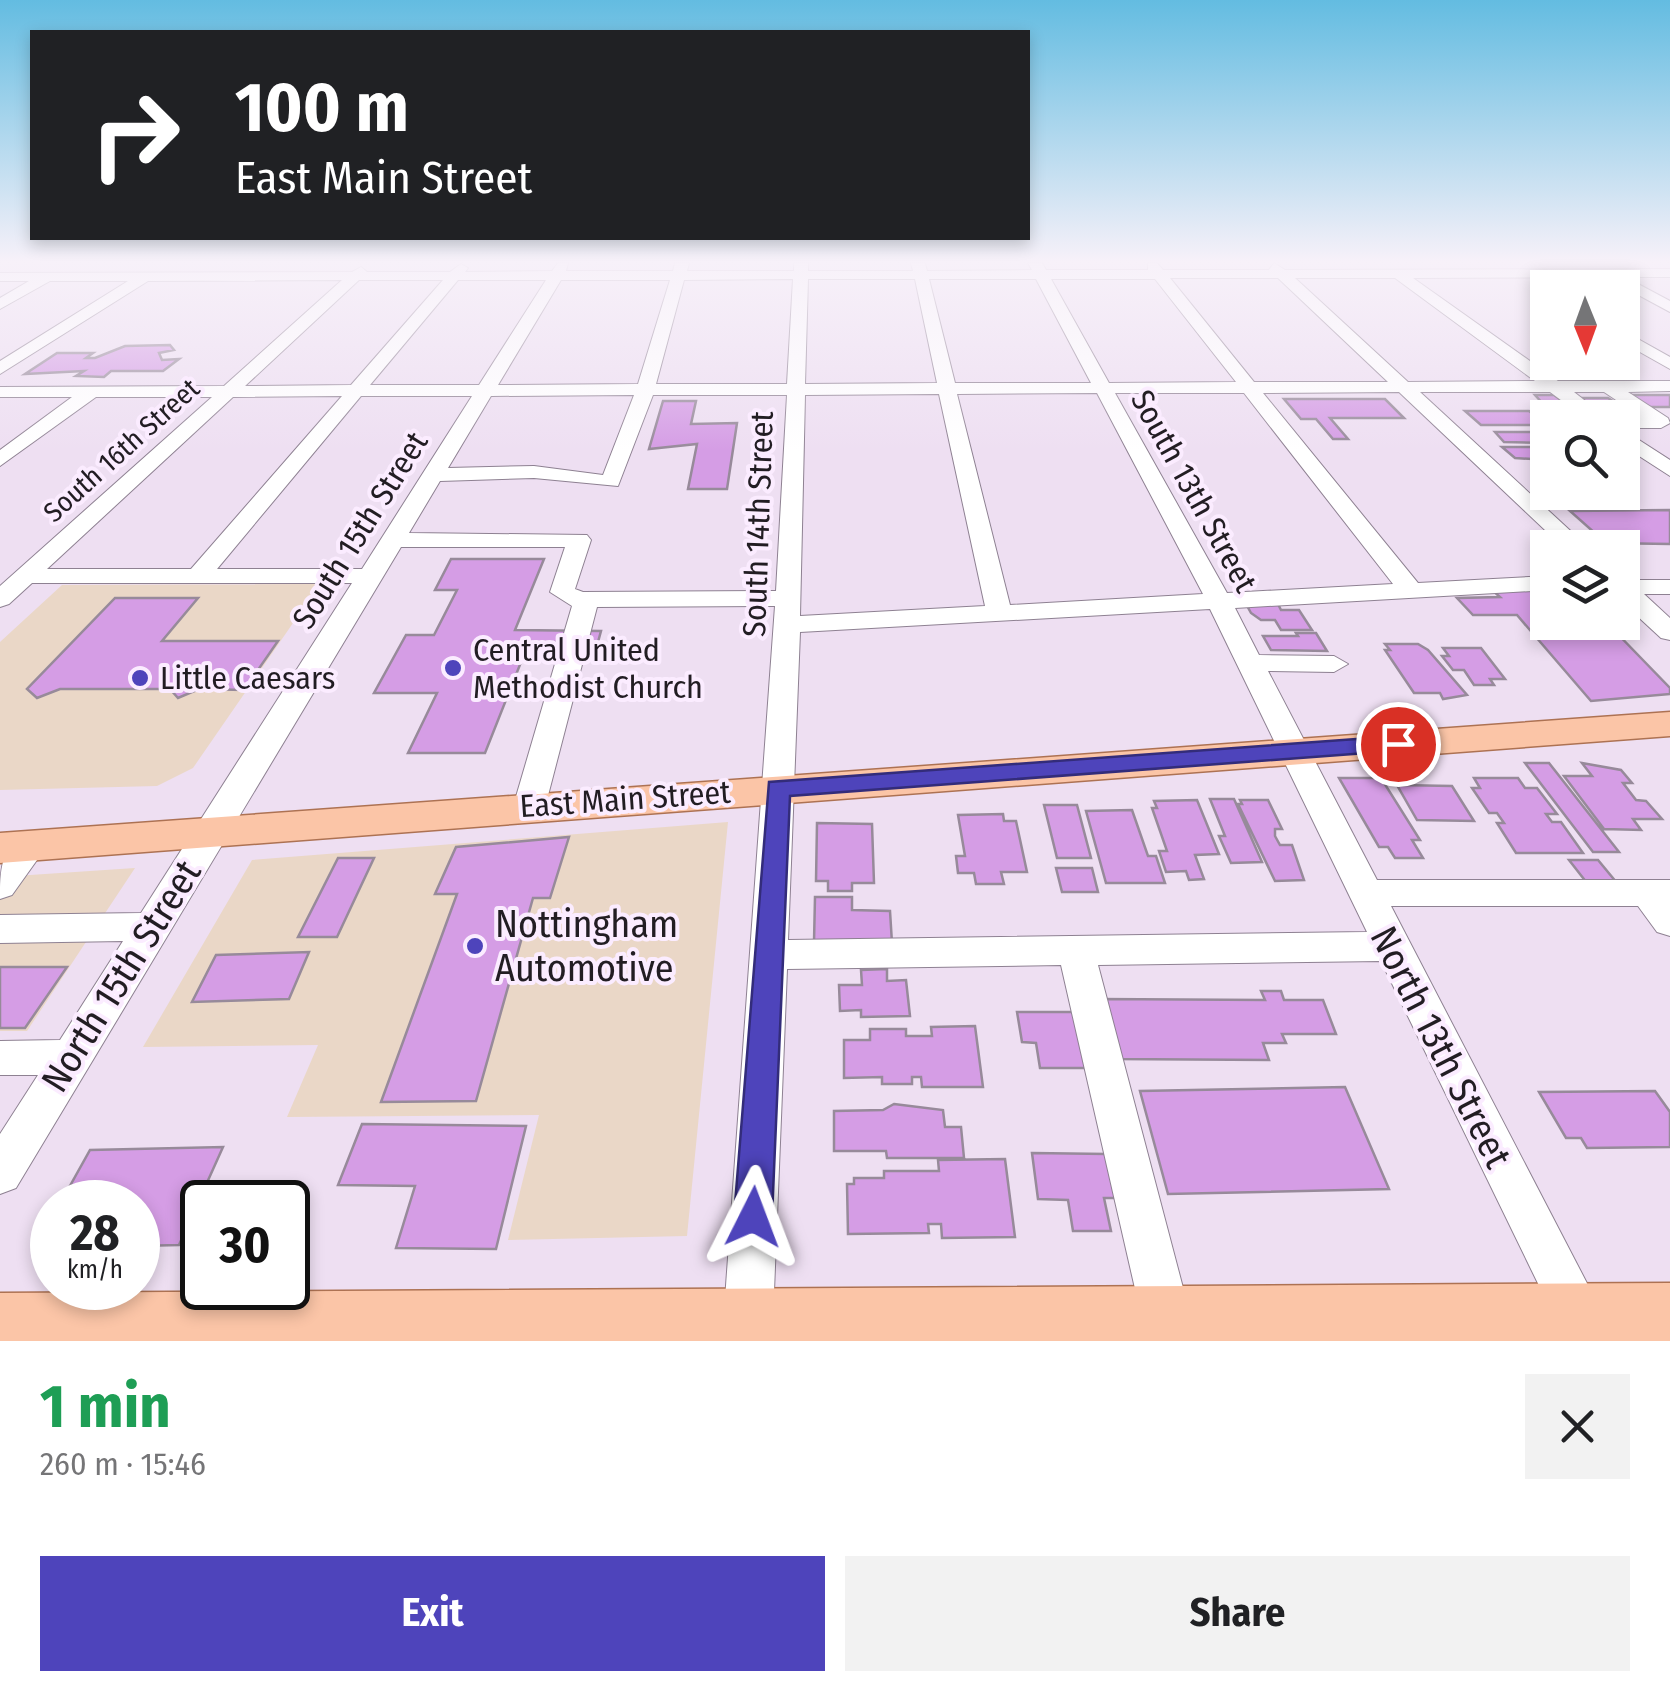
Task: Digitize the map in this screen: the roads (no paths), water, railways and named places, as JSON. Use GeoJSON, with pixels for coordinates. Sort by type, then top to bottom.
{"type":"FeatureCollection","features":[{"type":"Feature","properties":{"kind":"main road","name":"East Main Street"},"geometry":{"type":"LineString","coordinates":[[15,847],[1670,724]]}},
{"type":"Feature","properties":{"kind":"main road"},"geometry":{"type":"LineString","coordinates":[[0,1324],[330,1332],[1586,1328],[1670,1314]]}},
{"type":"Feature","properties":{"kind":"street"},"geometry":{"type":"LineString","coordinates":[[0,370],[69,326]]}},
{"type":"Feature","properties":{"kind":"street","name":"South 16th Street"},"geometry":{"type":"LineString","coordinates":[[0,600],[301,326]]}},
{"type":"Feature","properties":{"kind":"street"},"geometry":{"type":"LineString","coordinates":[[198,576],[411,326]]}},
{"type":"Feature","properties":{"kind":"street","name":"South 15th Street"},"geometry":{"type":"LineString","coordinates":[[212,831],[525,326]]}},
{"type":"Feature","properties":{"kind":"street"},"geometry":{"type":"LineString","coordinates":[[433,475],[534,472],[605,483],[616,478],[663,326]]}},
{"type":"Feature","properties":{"kind":"street","name":"South 14th Street"},"geometry":{"type":"LineString","coordinates":[[747,1330],[787,625],[798,326]]}},
{"type":"Feature","properties":{"kind":"street"},"geometry":{"type":"LineString","coordinates":[[932,326],[998,613]]}},
{"type":"Feature","properties":{"kind":"street","name":"South 13th Street"},"geometry":{"type":"LineString","coordinates":[[1067,326],[1217,598],[1292,752]]}},
{"type":"Feature","properties":{"kind":"street"},"geometry":{"type":"LineString","coordinates":[[1201,326],[1410,590]]}},
{"type":"Feature","properties":{"kind":"street"},"geometry":{"type":"LineString","coordinates":[[1337,326],[1559,530]]}},
{"type":"Feature","properties":{"kind":"street"},"geometry":{"type":"LineString","coordinates":[[1471,326],[1574,400]]}},
{"type":"Feature","properties":{"kind":"street"},"geometry":{"type":"LineString","coordinates":[[1640,337],[1670,338]]}},
{"type":"Feature","properties":{"kind":"street"},"geometry":{"type":"LineString","coordinates":[[1640,346],[1670,364]]}},
{"type":"Feature","properties":{"kind":"street"},"geometry":{"type":"LineString","coordinates":[[1608,386],[1629,400]]}},
{"type":"Feature","properties":{"kind":"street"},"geometry":{"type":"LineString","coordinates":[[0,392],[1670,386]]}},
{"type":"Feature","properties":{"kind":"street"},"geometry":{"type":"LineString","coordinates":[[0,460],[91,392]]}},
{"type":"Feature","properties":{"kind":"street"},"geometry":{"type":"LineString","coordinates":[[1640,408],[1661,422],[1640,422]]}},
{"type":"Feature","properties":{"kind":"street"},"geometry":{"type":"LineString","coordinates":[[1640,448],[1670,470]]}},
{"type":"Feature","properties":{"kind":"street"},"geometry":{"type":"LineString","coordinates":[[392,540],[579,540],[562,592],[587,600],[788,598]]}},
{"type":"Feature","properties":{"kind":"street"},"geometry":{"type":"LineString","coordinates":[[26,576],[198,576],[365,583]]}},
{"type":"Feature","properties":{"kind":"street"},"geometry":{"type":"LineString","coordinates":[[86,591],[365,583]]}},
{"type":"Feature","properties":{"kind":"street"},"geometry":{"type":"LineString","coordinates":[[787,625],[1217,598],[1530,585]]}},
{"type":"Feature","properties":{"kind":"street"},"geometry":{"type":"LineString","coordinates":[[1640,588],[1670,587]]}},
{"type":"Feature","properties":{"kind":"street"},"geometry":{"type":"LineString","coordinates":[[528,807],[587,600]]}},
{"type":"Feature","properties":{"kind":"street"},"geometry":{"type":"LineString","coordinates":[[1640,604],[1670,632]]}},
{"type":"Feature","properties":{"kind":"street"},"geometry":{"type":"LineString","coordinates":[[1249,663],[1334,664]]}},
{"type":"Feature","properties":{"kind":"street","name":"North 13th Street"},"geometry":{"type":"LineString","coordinates":[[1292,752],[1586,1328]]}},
{"type":"Feature","properties":{"kind":"street","name":"North 15th Street"},"geometry":{"type":"LineString","coordinates":[[0,1173],[212,831]]}},
{"type":"Feature","properties":{"kind":"street"},"geometry":{"type":"LineString","coordinates":[[0,886],[15,847]]}},
{"type":"Feature","properties":{"kind":"street"},"geometry":{"type":"LineString","coordinates":[[1362,893],[1658,893],[1670,922]]}},
{"type":"Feature","properties":{"kind":"street"},"geometry":{"type":"LineString","coordinates":[[0,929],[152,927]]}},
{"type":"Feature","properties":{"kind":"street"},"geometry":{"type":"LineString","coordinates":[[767,955],[1389,946]]}},
{"type":"Feature","properties":{"kind":"street"},"geometry":{"type":"LineString","coordinates":[[1076,950],[1169,1329]]}},
{"type":"Feature","properties":{"kind":"street"},"geometry":{"type":"LineString","coordinates":[[0,1058],[70,1058]]}},
{"type":"Feature","properties":{"kind":"place","name":"Central United Methodist Church"},"geometry":{"type":"Point","coordinates":[453,668]}},
{"type":"Feature","properties":{"kind":"place","name":"Little Caesars"},"geometry":{"type":"Point","coordinates":[140,678]}},
{"type":"Feature","properties":{"kind":"place","name":"Nottingham Automotive"},"geometry":{"type":"Point","coordinates":[475,946]}}]}
